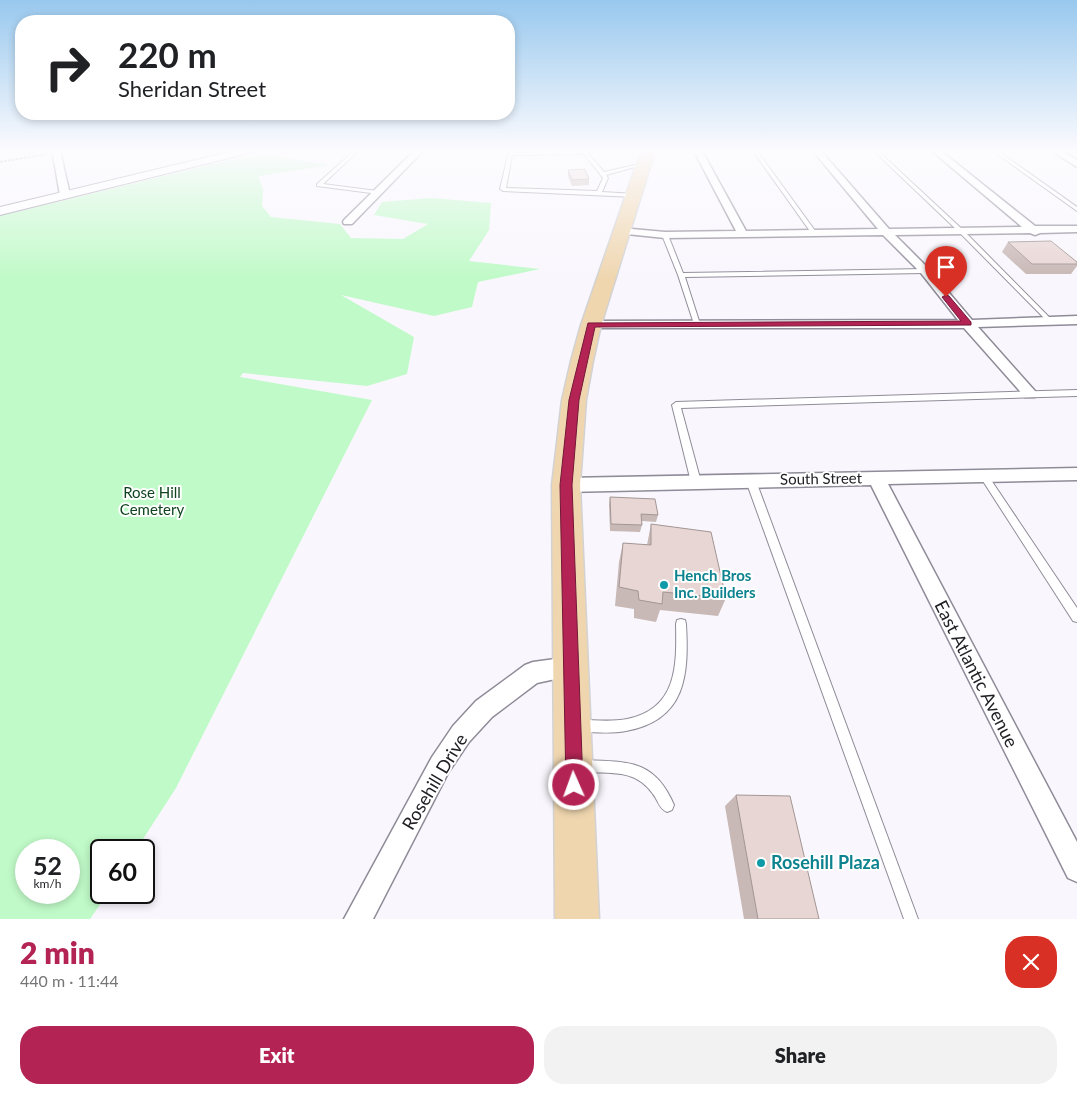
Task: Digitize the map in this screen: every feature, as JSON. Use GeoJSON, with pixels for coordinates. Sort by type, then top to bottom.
{"type":"FeatureCollection","features":[{"type":"Feature","properties":{"kind":"main road"},"geometry":{"type":"LineString","coordinates":[[577,919],[566,485],[574,400],[592,325],[634,195]]}},
{"type":"Feature","properties":{"kind":"street"},"geometry":{"type":"LineString","coordinates":[[0,211],[69,194]]}},
{"type":"Feature","properties":{"kind":"street"},"geometry":{"type":"LineString","coordinates":[[348,222],[376,194]]}},
{"type":"Feature","properties":{"kind":"street"},"geometry":{"type":"LineString","coordinates":[[721,194],[743,234]]}},
{"type":"Feature","properties":{"kind":"street"},"geometry":{"type":"LineString","coordinates":[[853,194],[886,232],[925,271],[968,324],[1030,394]]}},
{"type":"Feature","properties":{"kind":"street"},"geometry":{"type":"LineString","coordinates":[[989,194],[1048,242]]}},
{"type":"Feature","properties":{"kind":"street"},"geometry":{"type":"LineString","coordinates":[[621,231],[665,235],[1077,229]]}},
{"type":"Feature","properties":{"kind":"street"},"geometry":{"type":"LineString","coordinates":[[592,325],[968,324],[1077,320]]}},
{"type":"Feature","properties":{"kind":"street","name":"South Street"},"geometry":{"type":"LineString","coordinates":[[566,485],[1077,474]]}},
{"type":"Feature","properties":{"kind":"street","name":"East Atlantic Avenue"},"geometry":{"type":"LineString","coordinates":[[876,478],[1077,869]]}},
{"type":"Feature","properties":{"kind":"street","name":"Rosehill Drive"},"geometry":{"type":"LineString","coordinates":[[358,919],[440,766],[461,734],[484,709],[533,673],[570,667]]}},
{"type":"Feature","properties":{"kind":"lane"},"geometry":{"type":"LineString","coordinates":[[615,194],[634,195]]}},
{"type":"Feature","properties":{"kind":"lane"},"geometry":{"type":"LineString","coordinates":[[786,194],[814,233]]}},
{"type":"Feature","properties":{"kind":"lane"},"geometry":{"type":"LineString","coordinates":[[922,194],[1050,321]]}},
{"type":"Feature","properties":{"kind":"lane"},"geometry":{"type":"LineString","coordinates":[[1056,194],[1077,209]]}},
{"type":"Feature","properties":{"kind":"lane"},"geometry":{"type":"LineString","coordinates":[[665,235],[681,275],[697,324]]}},
{"type":"Feature","properties":{"kind":"lane"},"geometry":{"type":"LineString","coordinates":[[681,275],[925,271]]}},
{"type":"Feature","properties":{"kind":"lane"},"geometry":{"type":"LineString","coordinates":[[696,482],[676,405],[1077,393]]}},
{"type":"Feature","properties":{"kind":"lane"},"geometry":{"type":"LineString","coordinates":[[984,476],[1077,617]]}},
{"type":"Feature","properties":{"kind":"lane"},"geometry":{"type":"LineString","coordinates":[[751,481],[911,919]]}},
{"type":"Feature","properties":{"kind":"lane"},"geometry":{"type":"LineString","coordinates":[[572,726],[628,725],[642,721],[659,711],[672,700],[682,667],[681,624]]}},
{"type":"Feature","properties":{"kind":"lane"},"geometry":{"type":"LineString","coordinates":[[574,766],[628,769],[641,772],[652,780],[667,805]]}},
{"type":"Feature","properties":{"kind":"green space","name":"Rose Hill Cemetery"},"geometry":{"type":"Polygon","coordinates":[[[91,194],[263,194],[262,206],[271,217],[340,224],[351,238],[403,239],[428,224],[374,215],[382,202],[431,198],[491,203],[489,230],[469,261],[540,269],[478,282],[472,307],[434,316],[341,295],[414,337],[407,374],[367,386],[243,373],[240,377],[372,400],[176,788],[143,839],[90,839],[90,904],[100,904],[90,919],[0,919],[0,216],[91,194]]]}},
{"type":"Feature","properties":{"kind":"building"},"geometry":{"type":"Polygon","coordinates":[[[1051,241],[1077,264],[1032,264],[1008,242],[1051,241]]]}},
{"type":"Feature","properties":{"kind":"building"},"geometry":{"type":"Polygon","coordinates":[[[610,497],[655,499],[658,515],[641,514],[642,525],[611,524],[610,497]]]}},
{"type":"Feature","properties":{"kind":"building","name":"Hench Bros Inc. Builders"},"geometry":{"type":"Polygon","coordinates":[[[651,524],[711,532],[726,598],[663,592],[662,604],[639,600],[638,591],[619,587],[623,543],[651,545],[651,524]]]}},
{"type":"Feature","properties":{"kind":"building","name":"Rosehill Plaza"},"geometry":{"type":"Polygon","coordinates":[[[736,795],[790,796],[819,919],[758,919],[736,795]]]}},
{"type":"Feature","properties":{"kind":"place","name":"Hench Bros Inc. Builders"},"geometry":{"type":"Point","coordinates":[664,585]}},
{"type":"Feature","properties":{"kind":"place","name":"Rosehill Plaza"},"geometry":{"type":"Point","coordinates":[761,863]}},
{"type":"Feature","properties":{"kind":"route"},"geometry":{"type":"LineString","coordinates":[[574,785],[566,485],[574,400],[592,325],[968,324],[946,297]]}}]}
